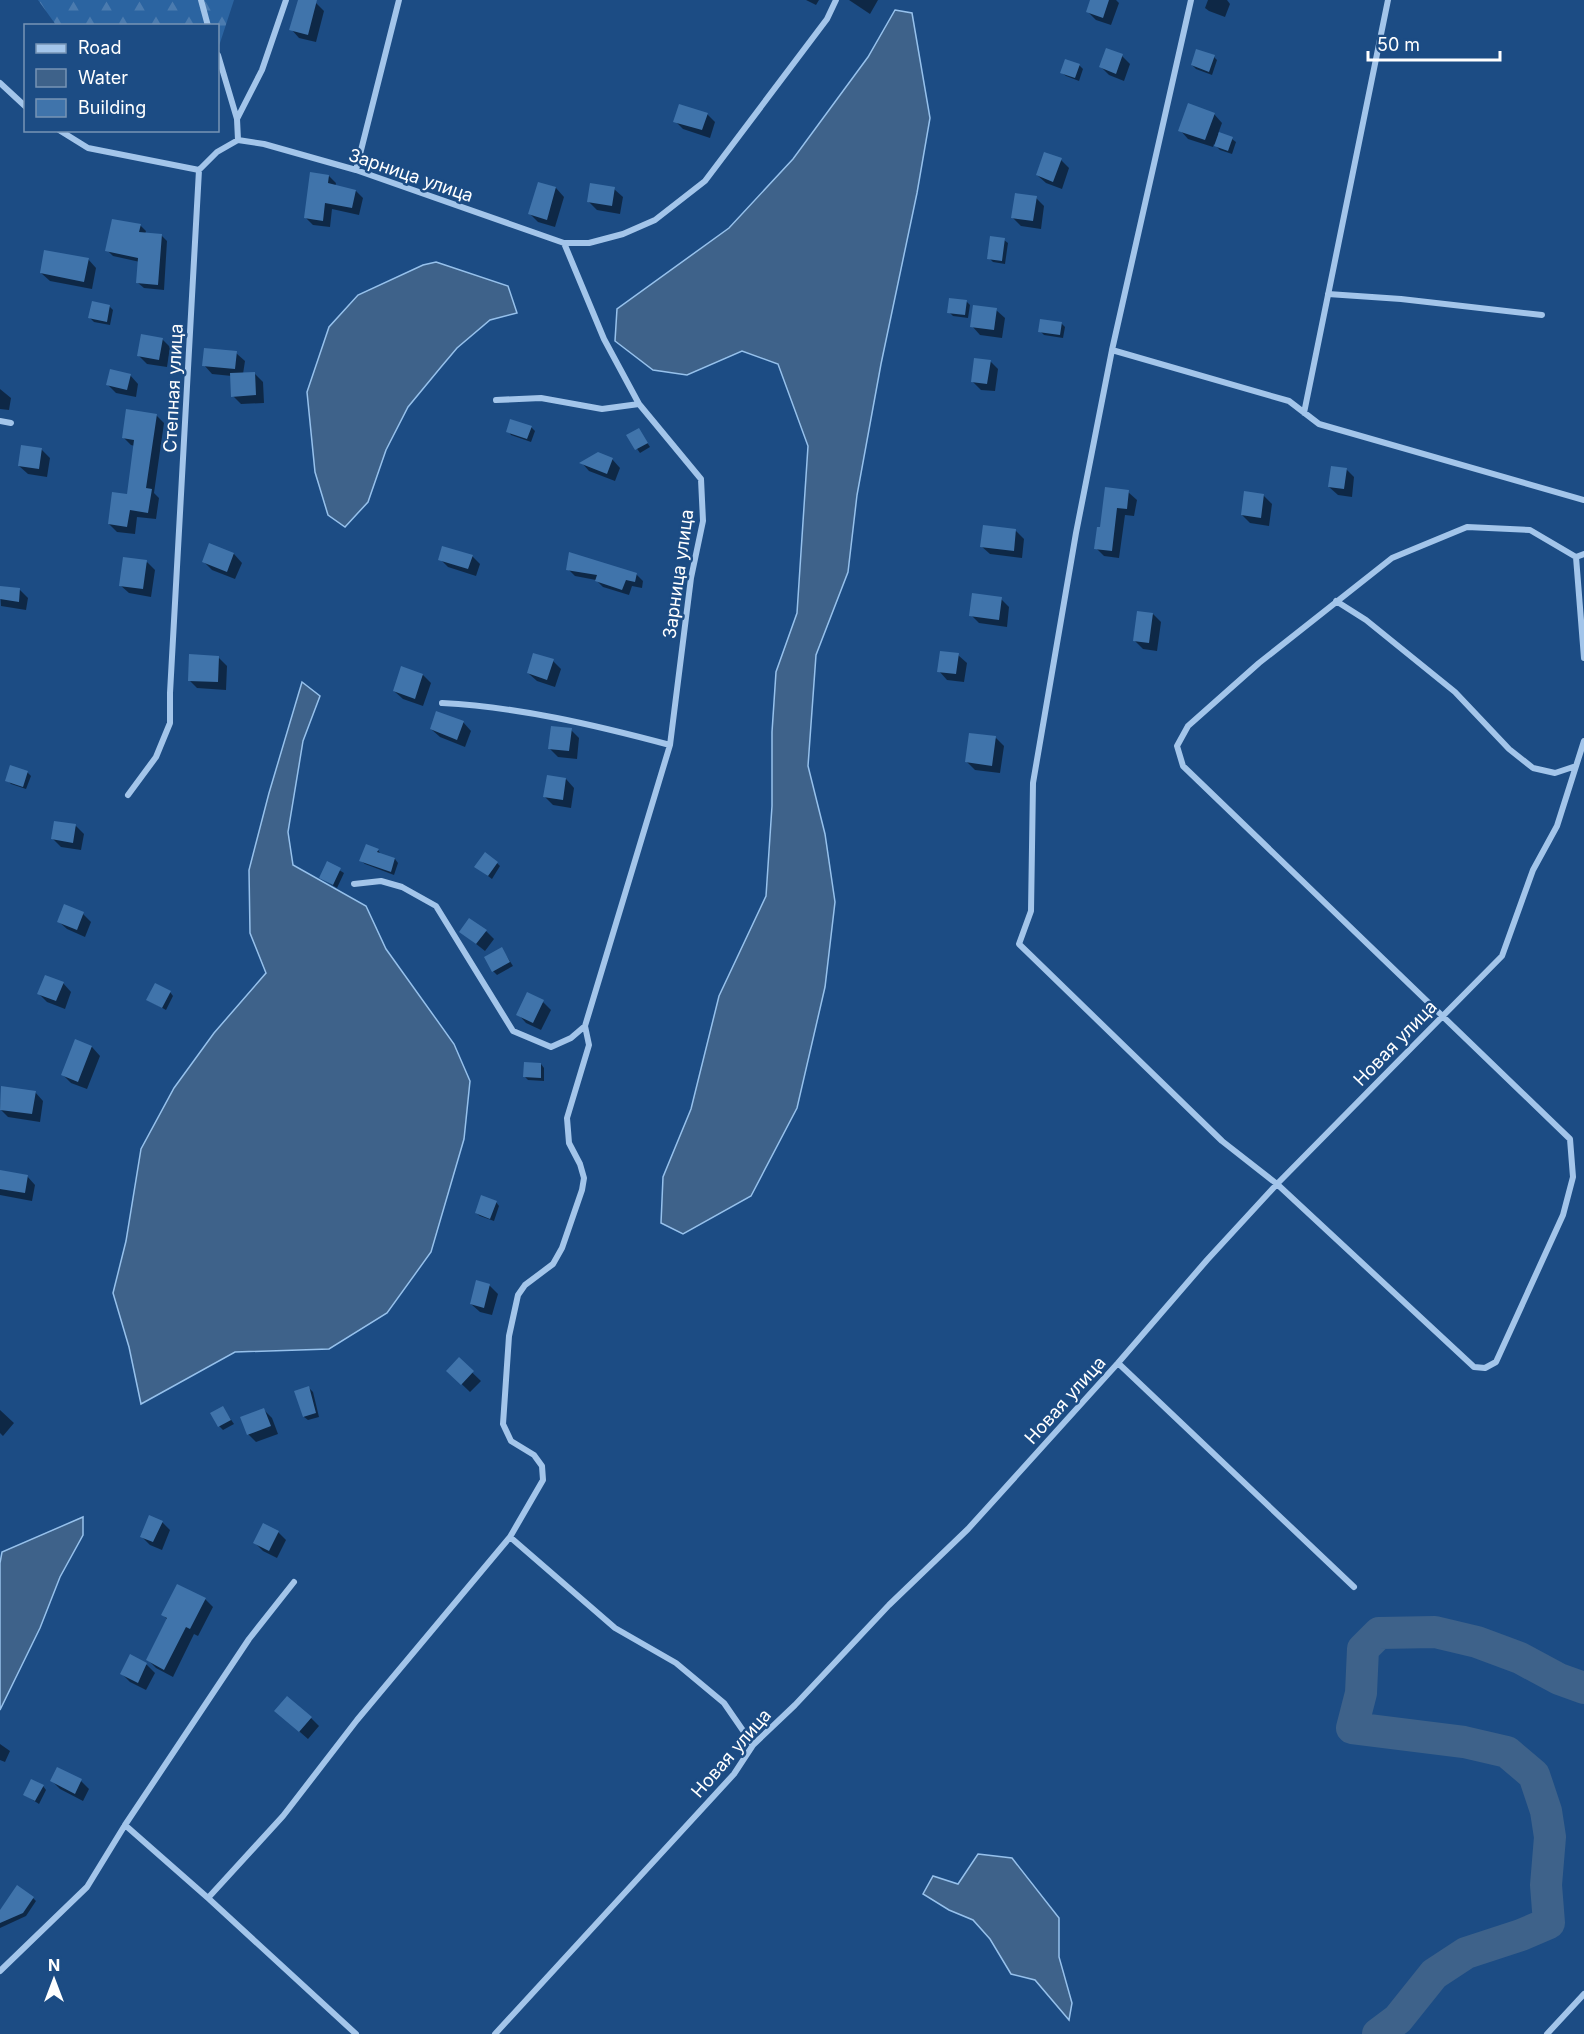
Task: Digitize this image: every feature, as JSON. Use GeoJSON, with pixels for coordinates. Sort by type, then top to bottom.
{"type":"FeatureCollection","features":[{"type":"Feature","properties":{"kind":"street"},"geometry":{"type":"LineString","coordinates":[[201,0],[207,24]]}},
{"type":"Feature","properties":{"kind":"street"},"geometry":{"type":"LineString","coordinates":[[237,119],[262,70],[286,0]]}},
{"type":"Feature","properties":{"kind":"street"},"geometry":{"type":"LineString","coordinates":[[356,170],[399,0]]}},
{"type":"Feature","properties":{"kind":"street"},"geometry":{"type":"LineString","coordinates":[[564,243],[589,243],[623,234],[655,220],[705,181],[827,19],[836,0]]}},
{"type":"Feature","properties":{"kind":"street"},"geometry":{"type":"LineString","coordinates":[[1191,0],[1112,350],[1076,533],[1033,783],[1030,911],[1019,944],[1222,1141],[1277,1184],[1474,1367],[1485,1368],[1496,1362],[1563,1215],[1573,1177],[1570,1139],[1183,766],[1177,746],[1188,726],[1259,663],[1392,558],[1467,527],[1530,530],[1576,557]]}},
{"type":"Feature","properties":{"kind":"street"},"geometry":{"type":"LineString","coordinates":[[1304,413],[1388,0]]}},
{"type":"Feature","properties":{"kind":"street"},"geometry":{"type":"LineString","coordinates":[[62,132],[88,148],[199,170],[217,152],[238,140],[237,119],[219,58]]}},
{"type":"Feature","properties":{"kind":"street"},"geometry":{"type":"LineString","coordinates":[[0,83],[24,105]]}},
{"type":"Feature","properties":{"kind":"street","name":"Зарница улица"},"geometry":{"type":"LineString","coordinates":[[208,1898],[283,1816],[357,1720],[510,1537],[543,1480],[542,1466],[534,1455],[511,1441],[503,1424],[509,1336],[518,1295],[525,1285],[553,1264],[562,1248],[582,1190],[584,1178],[580,1164],[569,1143],[567,1118],[589,1045],[585,1026],[669,745],[691,578],[703,521],[701,479],[639,404],[604,339],[564,243],[356,170],[264,144],[238,140]]}},
{"type":"Feature","properties":{"kind":"street","name":"Степная улица"},"geometry":{"type":"LineString","coordinates":[[128,795],[156,757],[170,723],[199,170]]}},
{"type":"Feature","properties":{"kind":"street"},"geometry":{"type":"LineString","coordinates":[[1328,294],[1401,299],[1542,315]]}},
{"type":"Feature","properties":{"kind":"street"},"geometry":{"type":"LineString","coordinates":[[1112,350],[1289,401],[1318,424],[1584,500]]}},
{"type":"Feature","properties":{"kind":"street"},"geometry":{"type":"LineString","coordinates":[[496,400],[541,398],[602,409],[639,404]]}},
{"type":"Feature","properties":{"kind":"street"},"geometry":{"type":"LineString","coordinates":[[0,422],[11,423]]}},
{"type":"Feature","properties":{"kind":"street"},"geometry":{"type":"LineString","coordinates":[[1576,557],[1584,554]]}},
{"type":"Feature","properties":{"kind":"street"},"geometry":{"type":"LineString","coordinates":[[1576,557],[1584,658]]}},
{"type":"Feature","properties":{"kind":"street"},"geometry":{"type":"LineString","coordinates":[[1336,602],[1366,620],[1455,692],[1509,749],[1533,768],[1555,773],[1576,766]]}},
{"type":"Feature","properties":{"kind":"street"},"geometry":{"type":"LineString","coordinates":[[442,703],[482,705],[594,725],[669,745]]}},
{"type":"Feature","properties":{"kind":"street","name":"Новая улица"},"geometry":{"type":"LineString","coordinates":[[495,2034],[735,1774],[753,1745],[795,1705],[889,1605],[968,1529],[1277,1184],[1502,956],[1533,870],[1557,826],[1584,741]]}},
{"type":"Feature","properties":{"kind":"street"},"geometry":{"type":"LineString","coordinates":[[354,884],[381,881],[402,887],[435,906],[513,1031],[551,1047],[571,1038],[585,1026]]}},
{"type":"Feature","properties":{"kind":"street"},"geometry":{"type":"LineString","coordinates":[[1118,1363],[1354,1587]]}},
{"type":"Feature","properties":{"kind":"street"},"geometry":{"type":"LineString","coordinates":[[510,1537],[615,1628],[676,1663],[724,1703],[753,1745]]}},
{"type":"Feature","properties":{"kind":"street"},"geometry":{"type":"LineString","coordinates":[[0,1971],[87,1887],[125,1825],[249,1639],[294,1582]]}},
{"type":"Feature","properties":{"kind":"street"},"geometry":{"type":"LineString","coordinates":[[125,1825],[356,2034]]}},
{"type":"Feature","properties":{"kind":"street"},"geometry":{"type":"LineString","coordinates":[[1547,2034],[1584,1994]]}},
{"type":"Feature","properties":{"kind":"green space"},"geometry":{"type":"Polygon","coordinates":[[[38,0],[234,0],[219,46],[219,24],[55,24],[38,0]]]}},
{"type":"Feature","properties":{"kind":"water"},"geometry":{"type":"Polygon","coordinates":[[[895,10],[912,13],[930,118],[857,495],[848,572],[816,655],[808,766],[825,834],[835,902],[825,987],[797,1108],[751,1196],[683,1234],[661,1223],[663,1177],[691,1109],[719,996],[766,896],[772,806],[772,732],[776,672],[797,613],[808,446],[778,364],[742,351],[687,375],[653,370],[615,341],[617,309],[729,228],[793,159],[868,57],[895,10]]]}},
{"type":"Feature","properties":{"kind":"water"},"geometry":{"type":"Polygon","coordinates":[[[436,262],[508,286],[517,313],[490,320],[457,348],[408,407],[386,450],[368,502],[345,527],[328,515],[315,472],[307,392],[329,327],[358,295],[423,265],[436,262]]]}},
{"type":"Feature","properties":{"kind":"water"},"geometry":{"type":"Polygon","coordinates":[[[302,682],[320,696],[303,741],[288,832],[293,865],[366,906],[386,949],[454,1044],[470,1081],[464,1139],[431,1252],[387,1313],[329,1349],[235,1352],[141,1404],[129,1347],[113,1293],[126,1241],[141,1149],[174,1088],[214,1033],[266,973],[250,933],[249,870],[302,682]]]}},
{"type":"Feature","properties":{"kind":"water"},"geometry":{"type":"Polygon","coordinates":[[[83,1517],[83,1535],[60,1577],[40,1628],[0,1710],[0,1563],[2,1552],[83,1517]]]}},
{"type":"Feature","properties":{"kind":"water"},"geometry":{"type":"Polygon","coordinates":[[[978,1854],[1012,1858],[1059,1918],[1059,1957],[1072,2003],[1069,2020],[1035,1980],[1011,1974],[990,1939],[973,1920],[949,1910],[923,1894],[933,1876],[958,1884],[978,1854]]]}},
{"type":"Feature","properties":{"kind":"building"},"geometry":{"type":"Polygon","coordinates":[[[298,0],[317,0],[308,35],[289,30],[298,0]]]}},
{"type":"Feature","properties":{"kind":"building"},"geometry":{"type":"Polygon","coordinates":[[[1090,0],[1109,0],[1103,18],[1086,12],[1090,0]]]}},
{"type":"Feature","properties":{"kind":"building"},"geometry":{"type":"Polygon","coordinates":[[[1106,48],[1123,54],[1116,74],[1099,67],[1106,48]]]}},
{"type":"Feature","properties":{"kind":"building"},"geometry":{"type":"Polygon","coordinates":[[[1196,49],[1215,55],[1209,72],[1191,65],[1196,49]]]}},
{"type":"Feature","properties":{"kind":"building"},"geometry":{"type":"Polygon","coordinates":[[[1065,59],[1080,64],[1075,78],[1060,73],[1065,59]]]}},
{"type":"Feature","properties":{"kind":"building"},"geometry":{"type":"Polygon","coordinates":[[[1188,103],[1215,113],[1205,140],[1178,131],[1188,103]]]}},
{"type":"Feature","properties":{"kind":"building"},"geometry":{"type":"Polygon","coordinates":[[[679,104],[708,113],[702,130],[673,122],[679,104]]]}},
{"type":"Feature","properties":{"kind":"building"},"geometry":{"type":"Polygon","coordinates":[[[1219,132],[1233,137],[1228,151],[1214,146],[1219,132]]]}},
{"type":"Feature","properties":{"kind":"building"},"geometry":{"type":"Polygon","coordinates":[[[1044,152],[1062,158],[1053,182],[1036,175],[1044,152]]]}},
{"type":"Feature","properties":{"kind":"building"},"geometry":{"type":"Polygon","coordinates":[[[310,172],[329,175],[328,183],[356,190],[352,208],[325,203],[323,221],[304,218],[310,172]]]}},
{"type":"Feature","properties":{"kind":"building"},"geometry":{"type":"Polygon","coordinates":[[[538,182],[556,187],[547,220],[528,214],[538,182]]]}},
{"type":"Feature","properties":{"kind":"building"},"geometry":{"type":"Polygon","coordinates":[[[590,183],[615,187],[612,206],[587,202],[590,183]]]}},
{"type":"Feature","properties":{"kind":"building"},"geometry":{"type":"Polygon","coordinates":[[[1015,193],[1037,196],[1033,221],[1011,218],[1015,193]]]}},
{"type":"Feature","properties":{"kind":"building"},"geometry":{"type":"Polygon","coordinates":[[[112,219],[141,224],[139,232],[162,234],[158,285],[136,283],[138,258],[105,251],[112,219]]]}},
{"type":"Feature","properties":{"kind":"building"},"geometry":{"type":"Polygon","coordinates":[[[990,236],[1005,238],[1002,261],[987,259],[990,236]]]}},
{"type":"Feature","properties":{"kind":"building"},"geometry":{"type":"Polygon","coordinates":[[[44,250],[89,258],[84,282],[40,273],[44,250]]]}},
{"type":"Feature","properties":{"kind":"building"},"geometry":{"type":"Polygon","coordinates":[[[949,298],[967,300],[965,315],[947,313],[949,298]]]}},
{"type":"Feature","properties":{"kind":"building"},"geometry":{"type":"Polygon","coordinates":[[[92,301],[110,305],[107,322],[88,318],[92,301]]]}},
{"type":"Feature","properties":{"kind":"building"},"geometry":{"type":"Polygon","coordinates":[[[973,305],[997,308],[994,330],[970,327],[973,305]]]}},
{"type":"Feature","properties":{"kind":"building"},"geometry":{"type":"Polygon","coordinates":[[[1040,319],[1062,322],[1060,335],[1038,332],[1040,319]]]}},
{"type":"Feature","properties":{"kind":"building"},"geometry":{"type":"Polygon","coordinates":[[[141,334],[163,338],[159,360],[137,356],[141,334]]]}},
{"type":"Feature","properties":{"kind":"building"},"geometry":{"type":"Polygon","coordinates":[[[204,348],[237,351],[235,369],[202,366],[204,348]]]}},
{"type":"Feature","properties":{"kind":"building"},"geometry":{"type":"Polygon","coordinates":[[[974,358],[991,360],[987,384],[971,382],[974,358]]]}},
{"type":"Feature","properties":{"kind":"building"},"geometry":{"type":"Polygon","coordinates":[[[110,369],[131,374],[127,390],[106,385],[110,369]]]}},
{"type":"Feature","properties":{"kind":"building"},"geometry":{"type":"Polygon","coordinates":[[[255,372],[256,395],[231,397],[230,373],[255,372]]]}},
{"type":"Feature","properties":{"kind":"building"},"geometry":{"type":"Polygon","coordinates":[[[126,409],[157,414],[146,488],[152,489],[148,513],[130,510],[127,527],[108,524],[112,492],[127,494],[134,440],[122,438],[126,409]]]}},
{"type":"Feature","properties":{"kind":"building"},"geometry":{"type":"Polygon","coordinates":[[[510,419],[532,426],[527,439],[506,432],[510,419]]]}},
{"type":"Feature","properties":{"kind":"building"},"geometry":{"type":"Polygon","coordinates":[[[639,428],[648,443],[635,450],[626,435],[639,428]]]}},
{"type":"Feature","properties":{"kind":"building"},"geometry":{"type":"Polygon","coordinates":[[[21,445],[42,448],[39,469],[18,466],[21,445]]]}},
{"type":"Feature","properties":{"kind":"building"},"geometry":{"type":"Polygon","coordinates":[[[598,452],[613,458],[607,474],[579,463],[598,452]]]}},
{"type":"Feature","properties":{"kind":"building"},"geometry":{"type":"Polygon","coordinates":[[[1331,466],[1347,468],[1344,489],[1328,487],[1331,466]]]}},
{"type":"Feature","properties":{"kind":"building"},"geometry":{"type":"Polygon","coordinates":[[[1105,487],[1129,490],[1127,509],[1117,508],[1112,551],[1094,549],[1097,527],[1100,527],[1105,487]]]}},
{"type":"Feature","properties":{"kind":"building"},"geometry":{"type":"Polygon","coordinates":[[[1244,491],[1264,494],[1261,518],[1241,515],[1244,491]]]}},
{"type":"Feature","properties":{"kind":"building"},"geometry":{"type":"Polygon","coordinates":[[[983,525],[1016,529],[1014,551],[980,547],[983,525]]]}},
{"type":"Feature","properties":{"kind":"building"},"geometry":{"type":"Polygon","coordinates":[[[209,543],[234,553],[227,572],[202,562],[209,543]]]}},
{"type":"Feature","properties":{"kind":"building"},"geometry":{"type":"Polygon","coordinates":[[[442,546],[473,555],[468,569],[438,560],[442,546]]]}},
{"type":"Feature","properties":{"kind":"building"},"geometry":{"type":"Polygon","coordinates":[[[569,552],[637,573],[635,582],[626,580],[622,590],[595,581],[597,575],[566,570],[569,552]]]}},
{"type":"Feature","properties":{"kind":"building"},"geometry":{"type":"Polygon","coordinates":[[[123,557],[147,560],[143,589],[119,586],[123,557]]]}},
{"type":"Feature","properties":{"kind":"building"},"geometry":{"type":"Polygon","coordinates":[[[0,586],[20,588],[19,602],[0,599],[0,586]]]}},
{"type":"Feature","properties":{"kind":"building"},"geometry":{"type":"Polygon","coordinates":[[[972,593],[1002,597],[999,620],[969,616],[972,593]]]}},
{"type":"Feature","properties":{"kind":"building"},"geometry":{"type":"Polygon","coordinates":[[[1137,611],[1153,613],[1149,643],[1133,641],[1137,611]]]}},
{"type":"Feature","properties":{"kind":"building"},"geometry":{"type":"Polygon","coordinates":[[[940,651],[959,653],[956,674],[937,672],[940,651]]]}},
{"type":"Feature","properties":{"kind":"building"},"geometry":{"type":"Polygon","coordinates":[[[533,653],[554,659],[547,680],[527,673],[533,653]]]}},
{"type":"Feature","properties":{"kind":"building"},"geometry":{"type":"Polygon","coordinates":[[[189,654],[219,656],[218,682],[188,681],[189,654]]]}},
{"type":"Feature","properties":{"kind":"building"},"geometry":{"type":"Polygon","coordinates":[[[401,666],[423,674],[415,699],[393,691],[401,666]]]}},
{"type":"Feature","properties":{"kind":"building"},"geometry":{"type":"Polygon","coordinates":[[[436,711],[464,721],[457,740],[430,729],[436,711]]]}},
{"type":"Feature","properties":{"kind":"building"},"geometry":{"type":"Polygon","coordinates":[[[551,726],[572,728],[569,751],[548,749],[551,726]]]}},
{"type":"Feature","properties":{"kind":"building"},"geometry":{"type":"Polygon","coordinates":[[[969,733],[996,736],[992,766],[965,762],[969,733]]]}},
{"type":"Feature","properties":{"kind":"building"},"geometry":{"type":"Polygon","coordinates":[[[10,765],[28,771],[23,787],[5,781],[10,765]]]}},
{"type":"Feature","properties":{"kind":"building"},"geometry":{"type":"Polygon","coordinates":[[[547,775],[566,778],[563,800],[543,797],[547,775]]]}},
{"type":"Feature","properties":{"kind":"building"},"geometry":{"type":"Polygon","coordinates":[[[54,821],[76,824],[73,843],[51,839],[54,821]]]}},
{"type":"Feature","properties":{"kind":"building"},"geometry":{"type":"Polygon","coordinates":[[[366,844],[379,849],[377,852],[395,858],[391,872],[359,861],[366,844]]]}},
{"type":"Feature","properties":{"kind":"building"},"geometry":{"type":"Polygon","coordinates":[[[485,852],[498,862],[488,876],[474,867],[485,852]]]}},
{"type":"Feature","properties":{"kind":"building"},"geometry":{"type":"Polygon","coordinates":[[[327,861],[341,868],[333,885],[319,878],[327,861]]]}},
{"type":"Feature","properties":{"kind":"building"},"geometry":{"type":"Polygon","coordinates":[[[64,904],[84,912],[77,930],[57,922],[64,904]]]}},
{"type":"Feature","properties":{"kind":"building"},"geometry":{"type":"Polygon","coordinates":[[[469,918],[487,930],[476,944],[459,932],[469,918]]]}},
{"type":"Feature","properties":{"kind":"building"},"geometry":{"type":"Polygon","coordinates":[[[502,947],[510,962],[492,972],[484,957],[502,947]]]}},
{"type":"Feature","properties":{"kind":"building"},"geometry":{"type":"Polygon","coordinates":[[[45,975],[64,982],[56,1001],[37,994],[45,975]]]}},
{"type":"Feature","properties":{"kind":"building"},"geometry":{"type":"Polygon","coordinates":[[[155,983],[171,991],[162,1008],[146,1000],[155,983]]]}},
{"type":"Feature","properties":{"kind":"building"},"geometry":{"type":"Polygon","coordinates":[[[527,992],[544,1000],[533,1023],[516,1015],[527,992]]]}},
{"type":"Feature","properties":{"kind":"building"},"geometry":{"type":"Polygon","coordinates":[[[75,1039],[92,1046],[78,1082],[61,1075],[75,1039]]]}},
{"type":"Feature","properties":{"kind":"building"},"geometry":{"type":"Polygon","coordinates":[[[524,1062],[541,1063],[541,1078],[523,1077],[524,1062]]]}},
{"type":"Feature","properties":{"kind":"building"},"geometry":{"type":"Polygon","coordinates":[[[1,1086],[36,1091],[32,1114],[0,1110],[1,1086]]]}},
{"type":"Feature","properties":{"kind":"building"},"geometry":{"type":"Polygon","coordinates":[[[0,1170],[28,1175],[25,1193],[0,1189],[0,1170]]]}},
{"type":"Feature","properties":{"kind":"building"},"geometry":{"type":"Polygon","coordinates":[[[481,1195],[497,1201],[490,1219],[475,1213],[481,1195]]]}},
{"type":"Feature","properties":{"kind":"building"},"geometry":{"type":"Polygon","coordinates":[[[476,1280],[490,1284],[484,1308],[470,1304],[476,1280]]]}},
{"type":"Feature","properties":{"kind":"building"},"geometry":{"type":"Polygon","coordinates":[[[459,1357],[474,1371],[461,1385],[446,1371],[459,1357]]]}},
{"type":"Feature","properties":{"kind":"building"},"geometry":{"type":"Polygon","coordinates":[[[309,1386],[316,1413],[303,1417],[294,1391],[309,1386]]]}},
{"type":"Feature","properties":{"kind":"building"},"geometry":{"type":"Polygon","coordinates":[[[223,1406],[231,1420],[218,1427],[210,1413],[223,1406]]]}},
{"type":"Feature","properties":{"kind":"building"},"geometry":{"type":"Polygon","coordinates":[[[264,1408],[271,1426],[247,1435],[240,1417],[264,1408]]]}},
{"type":"Feature","properties":{"kind":"building"},"geometry":{"type":"Polygon","coordinates":[[[149,1515],[163,1521],[153,1542],[140,1537],[149,1515]]]}},
{"type":"Feature","properties":{"kind":"building"},"geometry":{"type":"Polygon","coordinates":[[[263,1523],[279,1531],[269,1551],[253,1543],[263,1523]]]}},
{"type":"Feature","properties":{"kind":"building"},"geometry":{"type":"Polygon","coordinates":[[[177,1584],[206,1598],[190,1629],[186,1627],[164,1670],[146,1660],[167,1618],[161,1615],[177,1584]]]}},
{"type":"Feature","properties":{"kind":"building"},"geometry":{"type":"Polygon","coordinates":[[[130,1654],[147,1663],[138,1683],[120,1674],[130,1654]]]}},
{"type":"Feature","properties":{"kind":"building"},"geometry":{"type":"Polygon","coordinates":[[[287,1696],[312,1717],[299,1732],[274,1711],[287,1696]]]}},
{"type":"Feature","properties":{"kind":"building"},"geometry":{"type":"Polygon","coordinates":[[[57,1767],[82,1779],[75,1794],[50,1781],[57,1767]]]}},
{"type":"Feature","properties":{"kind":"building"},"geometry":{"type":"Polygon","coordinates":[[[31,1779],[44,1785],[35,1801],[23,1795],[31,1779]]]}},
{"type":"Feature","properties":{"kind":"building"},"geometry":{"type":"Polygon","coordinates":[[[17,1885],[34,1897],[23,1913],[0,1923],[0,1910],[17,1885]]]}},
{"type":"Feature","properties":{"kind":"waterway"},"geometry":{"type":"LineString","coordinates":[[1378,2034],[1398,2019],[1434,1974],[1466,1953],[1549,1923],[1546,1885],[1550,1837],[1546,1811],[1534,1775],[1507,1752],[1464,1742],[1352,1728],[1361,1693],[1363,1649],[1379,1633],[1435,1632],[1477,1642],[1520,1658],[1559,1679],[1584,1688]]}}]}
